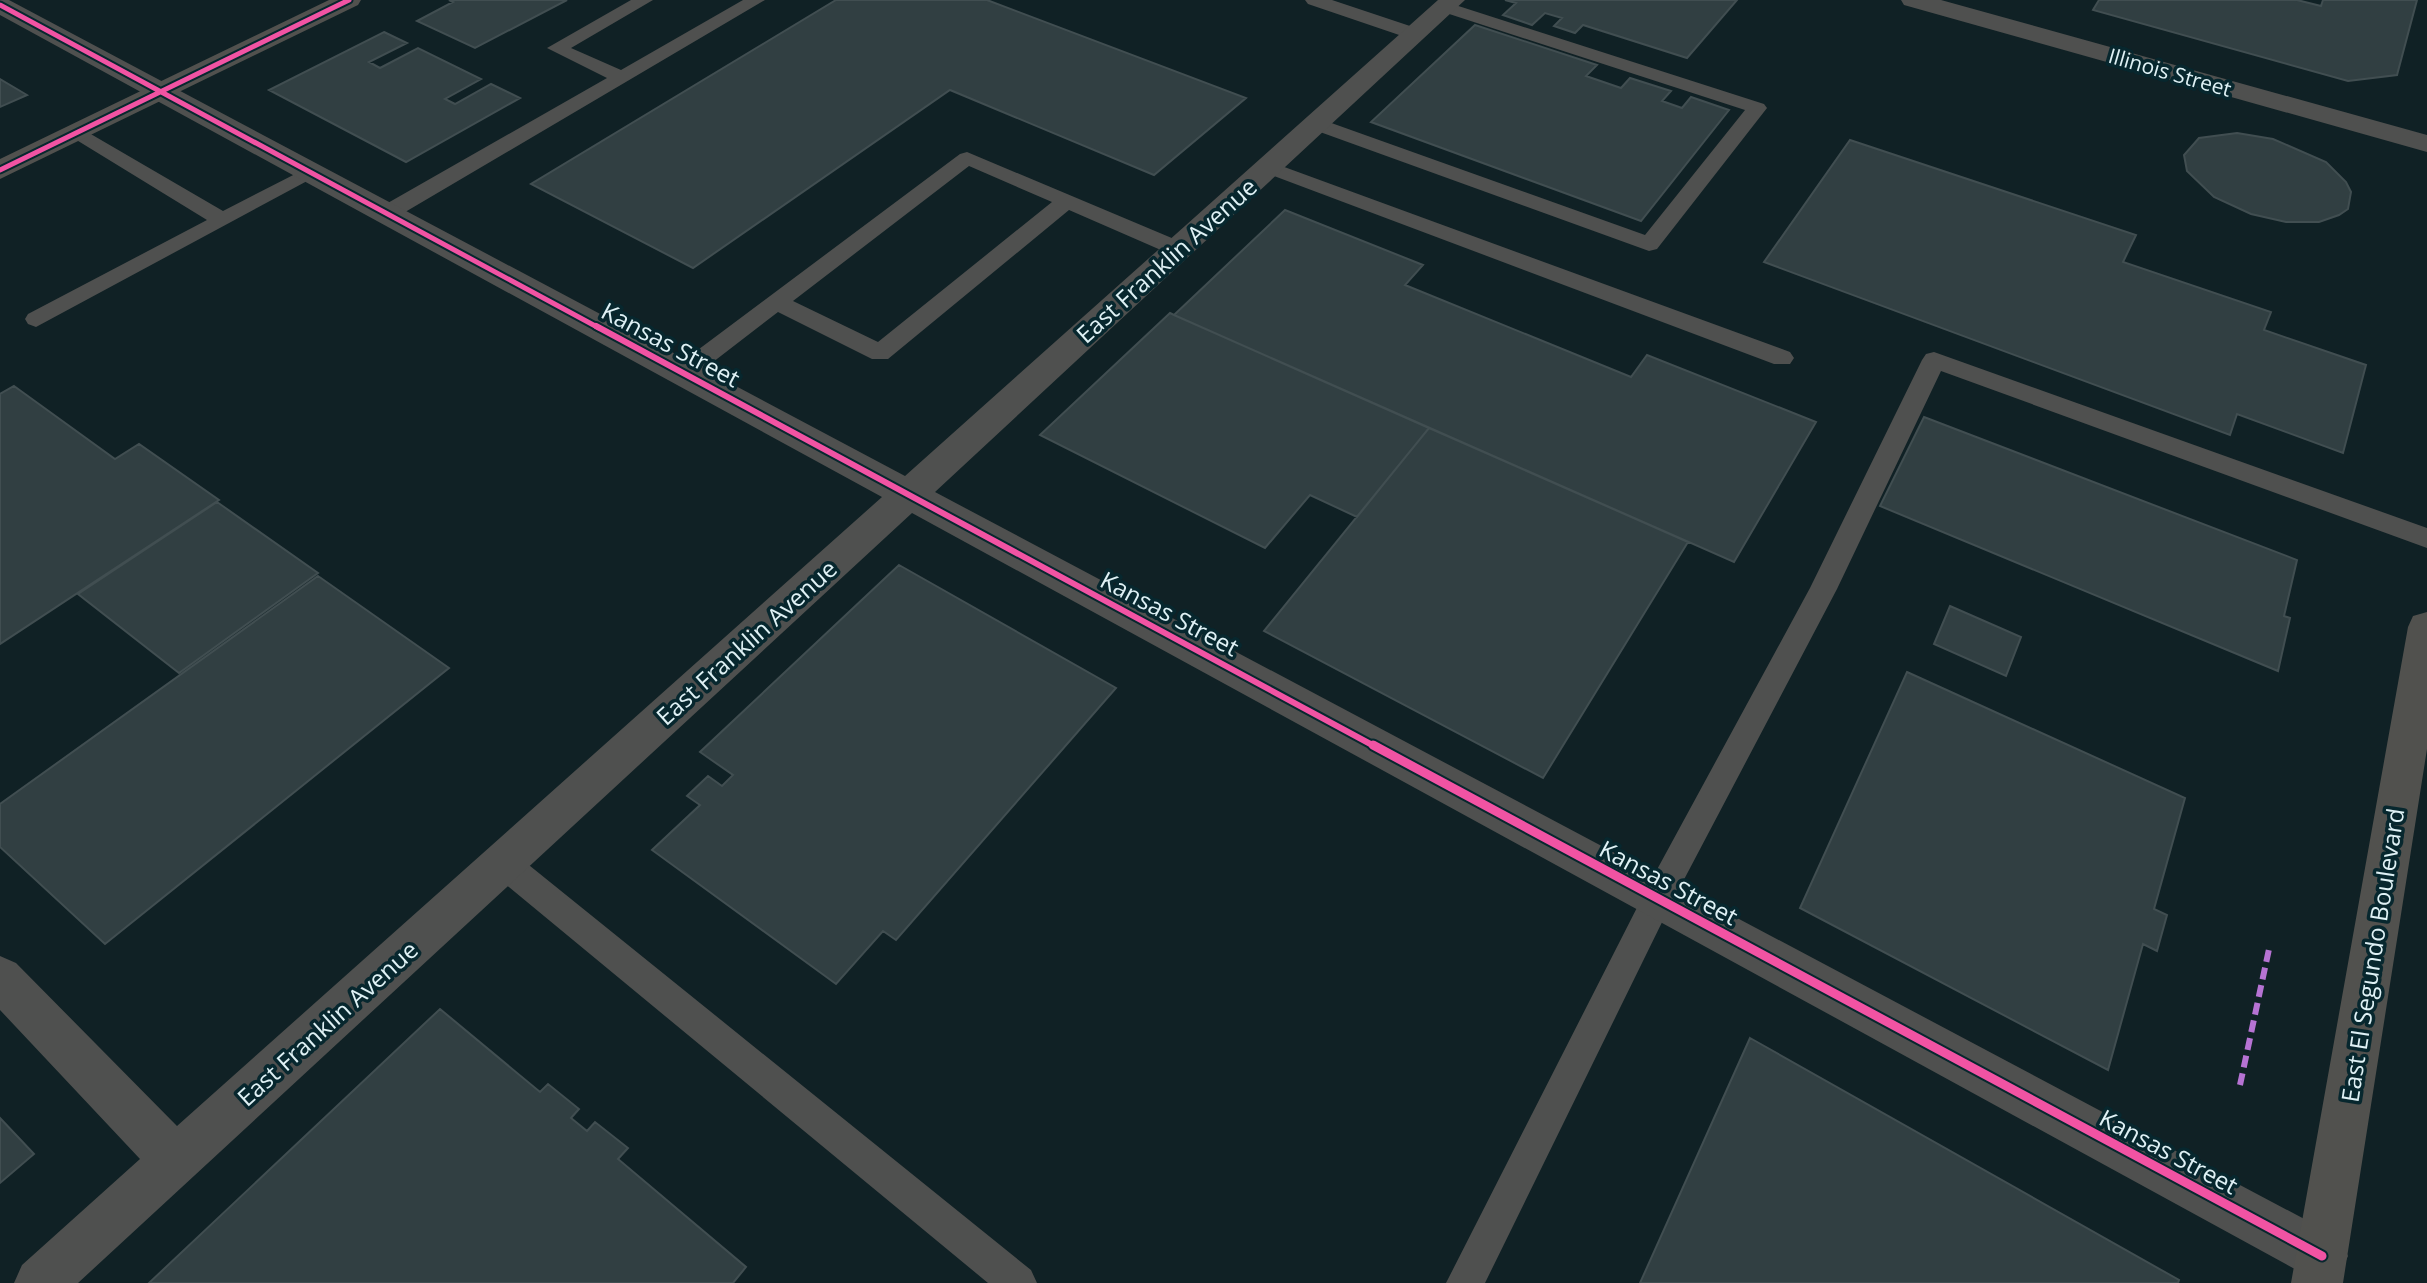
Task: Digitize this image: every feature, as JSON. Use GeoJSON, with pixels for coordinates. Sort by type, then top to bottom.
{"type":"FeatureCollection","features":[{"type":"Feature","properties":{"kind":"main road"},"geometry":{"type":"LineString","coordinates":[[0,170],[349,0]]}},
{"type":"Feature","properties":{"kind":"main road","name":"East El Segundo Boulevard"},"geometry":{"type":"LineString","coordinates":[[2320,1269],[2427,627]]}},
{"type":"Feature","properties":{"kind":"street","name":"Illinois Street"},"geometry":{"type":"LineString","coordinates":[[1913,0],[2427,144]]}},
{"type":"Feature","properties":{"kind":"street","name":"East Franklin Avenue"},"geometry":{"type":"LineString","coordinates":[[40,1283],[1450,3]]}},
{"type":"Feature","properties":{"kind":"street","name":"Kansas Street"},"geometry":{"type":"LineString","coordinates":[[1,7],[1658,898],[2320,1269]]}},
{"type":"Feature","properties":{"kind":"street"},"geometry":{"type":"LineString","coordinates":[[0,978],[175,1160]]}},
{"type":"Feature","properties":{"kind":"lane"},"geometry":{"type":"LineString","coordinates":[[622,78],[556,48],[644,0]]}},
{"type":"Feature","properties":{"kind":"lane"},"geometry":{"type":"LineString","coordinates":[[387,213],[756,0]]}},
{"type":"Feature","properties":{"kind":"lane"},"geometry":{"type":"LineString","coordinates":[[1314,0],[1415,34]]}},
{"type":"Feature","properties":{"kind":"lane"},"geometry":{"type":"LineString","coordinates":[[1317,124],[1649,244],[1757,107],[1450,3]]}},
{"type":"Feature","properties":{"kind":"lane"},"geometry":{"type":"LineString","coordinates":[[77,132],[222,220]]}},
{"type":"Feature","properties":{"kind":"lane"},"geometry":{"type":"LineString","coordinates":[[683,373],[967,158],[1178,249]]}},
{"type":"Feature","properties":{"kind":"lane"},"geometry":{"type":"LineString","coordinates":[[1268,167],[1782,358]]}},
{"type":"Feature","properties":{"kind":"lane"},"geometry":{"type":"LineString","coordinates":[[36,319],[312,173]]}},
{"type":"Feature","properties":{"kind":"lane"},"geometry":{"type":"LineString","coordinates":[[776,302],[880,353],[1067,201]]}},
{"type":"Feature","properties":{"kind":"lane"},"geometry":{"type":"LineString","coordinates":[[1465,1283],[1658,898],[1822,589],[1934,360],[2427,538]]}},
{"type":"Feature","properties":{"kind":"lane"},"geometry":{"type":"LineString","coordinates":[[503,863],[1018,1283]]}},
{"type":"Feature","properties":{"kind":"building"},"geometry":{"type":"Polygon","coordinates":[[[449,0],[567,0],[475,48],[417,21],[453,2],[449,0]]]}},
{"type":"Feature","properties":{"kind":"building"},"geometry":{"type":"Polygon","coordinates":[[[836,0],[987,0],[1246,98],[1154,175],[950,90],[693,268],[531,184],[836,0]]]}},
{"type":"Feature","properties":{"kind":"building"},"geometry":{"type":"Polygon","coordinates":[[[1505,0],[1737,0],[1687,58],[1583,25],[1575,33],[1554,26],[1562,18],[1545,13],[1532,25],[1503,15],[1516,3],[1505,0]]]}},
{"type":"Feature","properties":{"kind":"building"},"geometry":{"type":"Polygon","coordinates":[[[2099,0],[2297,0],[2321,6],[2323,0],[2417,0],[2397,75],[2348,81],[2093,10],[2099,0]]]}},
{"type":"Feature","properties":{"kind":"building"},"geometry":{"type":"Polygon","coordinates":[[[1475,25],[1597,65],[1586,76],[1621,88],[1630,78],[1671,91],[1662,101],[1682,108],[1691,97],[1729,110],[1641,221],[1371,122],[1475,25]]]}},
{"type":"Feature","properties":{"kind":"building"},"geometry":{"type":"Polygon","coordinates":[[[384,32],[407,43],[369,62],[380,68],[418,48],[481,79],[445,99],[455,104],[491,84],[520,98],[406,162],[269,90],[384,32]]]}},
{"type":"Feature","properties":{"kind":"building"},"geometry":{"type":"Polygon","coordinates":[[[0,79],[27,95],[0,107],[0,79]]]}},
{"type":"Feature","properties":{"kind":"building"},"geometry":{"type":"Polygon","coordinates":[[[2237,133],[2273,139],[2326,162],[2346,182],[2351,192],[2348,209],[2319,222],[2286,222],[2251,214],[2214,197],[2187,171],[2184,155],[2199,138],[2237,133]]]}},
{"type":"Feature","properties":{"kind":"building"},"geometry":{"type":"Polygon","coordinates":[[[1850,140],[2136,235],[2123,262],[2271,312],[2264,330],[2366,365],[2343,453],[2237,414],[2230,435],[1764,262],[1850,140]]]}},
{"type":"Feature","properties":{"kind":"building"},"geometry":{"type":"Polygon","coordinates":[[[1285,210],[1423,265],[1405,285],[1631,377],[1647,355],[1816,422],[1734,562],[1174,315],[1285,210]]]}},
{"type":"Feature","properties":{"kind":"building"},"geometry":{"type":"Polygon","coordinates":[[[1170,313],[1429,428],[1357,517],[1310,495],[1265,548],[1040,435],[1170,313]]]}},
{"type":"Feature","properties":{"kind":"building"},"geometry":{"type":"Polygon","coordinates":[[[14,386],[115,459],[139,444],[219,500],[0,644],[0,394],[14,386]]]}},
{"type":"Feature","properties":{"kind":"building"},"geometry":{"type":"Polygon","coordinates":[[[1924,417],[2297,560],[2284,616],[2290,618],[2278,671],[1880,506],[1924,417]]]}},
{"type":"Feature","properties":{"kind":"building"},"geometry":{"type":"Polygon","coordinates":[[[1429,428],[1688,542],[1543,778],[1264,631],[1429,428]]]}},
{"type":"Feature","properties":{"kind":"building"},"geometry":{"type":"Polygon","coordinates":[[[217,502],[318,573],[179,673],[78,594],[217,502]]]}},
{"type":"Feature","properties":{"kind":"building"},"geometry":{"type":"Polygon","coordinates":[[[899,565],[1116,688],[896,940],[883,931],[836,984],[652,850],[700,805],[687,796],[708,776],[722,786],[733,775],[700,752],[899,565]]]}},
{"type":"Feature","properties":{"kind":"building"},"geometry":{"type":"Polygon","coordinates":[[[318,576],[449,668],[105,944],[0,847],[0,804],[318,576]]]}},
{"type":"Feature","properties":{"kind":"building"},"geometry":{"type":"Polygon","coordinates":[[[1950,606],[2021,637],[2006,676],[1934,644],[1950,606]]]}},
{"type":"Feature","properties":{"kind":"building"},"geometry":{"type":"Polygon","coordinates":[[[1907,672],[2185,798],[2154,909],[2167,915],[2157,951],[2143,944],[2108,1070],[1800,908],[1907,672]]]}},
{"type":"Feature","properties":{"kind":"building"},"geometry":{"type":"Polygon","coordinates":[[[440,1009],[540,1092],[548,1084],[579,1109],[571,1118],[587,1131],[595,1122],[628,1148],[618,1159],[746,1267],[733,1283],[149,1283],[440,1009]]]}},
{"type":"Feature","properties":{"kind":"building"},"geometry":{"type":"Polygon","coordinates":[[[1750,1038],[2179,1280],[2178,1283],[1640,1283],[1750,1038]]]}},
{"type":"Feature","properties":{"kind":"building"},"geometry":{"type":"Polygon","coordinates":[[[0,1118],[34,1154],[0,1183],[0,1118]]]}},
{"type":"Feature","properties":{"kind":"marked path"},"geometry":{"type":"LineString","coordinates":[[2240,1085],[2269,949]]}},
{"type":"Feature","properties":{"kind":"cycle path"},"geometry":{"type":"LineString","coordinates":[[0,170],[349,0]]}},
{"type":"Feature","properties":{"kind":"cycle path"},"geometry":{"type":"LineString","coordinates":[[0,5],[2322,1256]]}}]}
